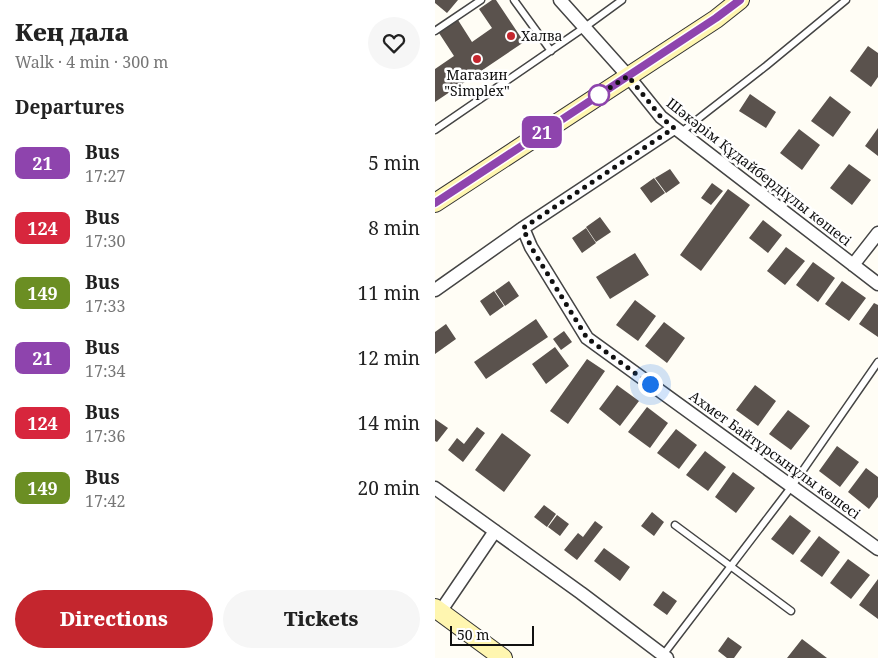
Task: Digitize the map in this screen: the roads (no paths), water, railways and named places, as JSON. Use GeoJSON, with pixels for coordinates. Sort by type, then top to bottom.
{"type":"FeatureCollection","features":[{"type":"Feature","properties":{"kind":"main road"},"geometry":{"type":"LineString","coordinates":[[435,203],[716,18],[740,0]]}},
{"type":"Feature","properties":{"kind":"main road"},"geometry":{"type":"LineString","coordinates":[[437,610],[503,658]]}},
{"type":"Feature","properties":{"kind":"street","name":"Шәкәрім Құдайбердіұлы көшесі"},"geometry":{"type":"LineString","coordinates":[[560,0],[628,76],[661,117],[878,284]]}},
{"type":"Feature","properties":{"kind":"street"},"geometry":{"type":"LineString","coordinates":[[435,290],[523,228],[677,130]]}},
{"type":"Feature","properties":{"kind":"street","name":"Ахмет Байтұрсынұлы көшесі"},"geometry":{"type":"LineString","coordinates":[[523,228],[531,247],[587,338],[878,549]]}},
{"type":"Feature","properties":{"kind":"street"},"geometry":{"type":"LineString","coordinates":[[853,265],[878,233]]}},
{"type":"Feature","properties":{"kind":"street"},"geometry":{"type":"LineString","coordinates":[[435,488],[581,592],[665,657]]}},
{"type":"Feature","properties":{"kind":"street"},"geometry":{"type":"LineString","coordinates":[[437,610],[495,531]]}},
{"type":"Feature","properties":{"kind":"lane"},"geometry":{"type":"LineString","coordinates":[[435,31],[481,0]]}},
{"type":"Feature","properties":{"kind":"lane"},"geometry":{"type":"LineString","coordinates":[[514,0],[551,51]]}},
{"type":"Feature","properties":{"kind":"lane"},"geometry":{"type":"LineString","coordinates":[[435,130],[622,0]]}},
{"type":"Feature","properties":{"kind":"lane"},"geometry":{"type":"LineString","coordinates":[[677,130],[766,66],[846,0]]}},
{"type":"Feature","properties":{"kind":"lane"},"geometry":{"type":"LineString","coordinates":[[665,657],[792,486],[878,362]]}},
{"type":"Feature","properties":{"kind":"lane"},"geometry":{"type":"LineString","coordinates":[[675,525],[791,611]]}},
{"type":"Feature","properties":{"kind":"place","name":"Халва"},"geometry":{"type":"Point","coordinates":[511,36]}},
{"type":"Feature","properties":{"kind":"place","name":"Магазин \"Simplex\""},"geometry":{"type":"Point","coordinates":[477,59]}}]}
